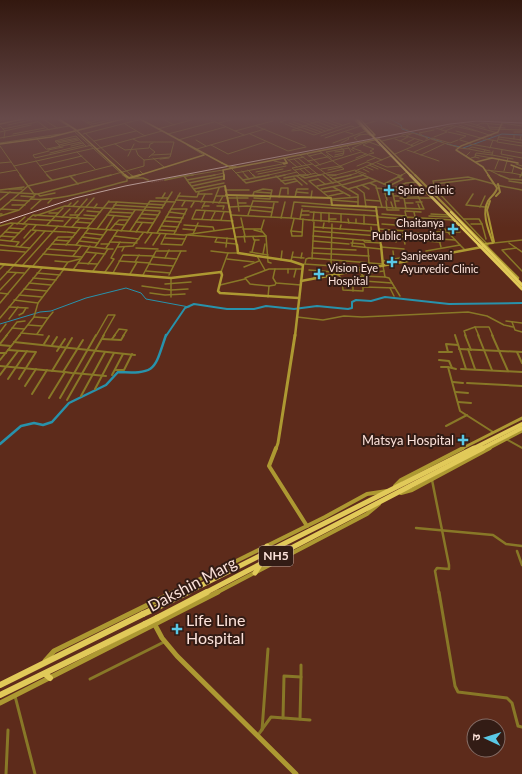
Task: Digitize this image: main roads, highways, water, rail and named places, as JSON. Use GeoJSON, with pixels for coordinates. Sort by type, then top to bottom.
{"type":"FeatureCollection","features":[{"type":"Feature","properties":{"kind":"highway"},"geometry":{"type":"LineString","coordinates":[[391,155],[451,217],[484,245],[522,289]]}},
{"type":"Feature","properties":{"kind":"highway"},"geometry":{"type":"LineString","coordinates":[[409,173],[422,182],[522,283]]}},
{"type":"Feature","properties":{"kind":"highway","name":"Dakshin Marg"},"geometry":{"type":"LineString","coordinates":[[0,695],[48,676],[396,494],[492,441],[521,421]]}},
{"type":"Feature","properties":{"kind":"highway","name":"Dakshin Marg"},"geometry":{"type":"LineString","coordinates":[[0,685],[270,552],[393,488],[492,441],[522,429]]}},
{"type":"Feature","properties":{"kind":"highway"},"geometry":{"type":"LineString","coordinates":[[267,546],[270,552]]}},
{"type":"Feature","properties":{"kind":"highway"},"geometry":{"type":"LineString","coordinates":[[255,573],[262,563]]}},
{"type":"Feature","properties":{"kind":"waterway"},"geometry":{"type":"LineString","coordinates":[[0,324],[40,312],[51,311],[86,298],[126,288],[141,293],[146,299],[189,307]]}},
{"type":"Feature","properties":{"kind":"waterway"},"geometry":{"type":"LineString","coordinates":[[166,336],[185,308],[194,304],[227,309],[254,309],[266,306],[294,309],[317,306],[348,309],[352,308],[352,302],[356,300],[371,301],[385,297],[449,304],[522,303]]}},
{"type":"Feature","properties":{"kind":"waterway"},"geometry":{"type":"LineString","coordinates":[[0,444],[21,426],[34,423],[43,425],[52,422],[69,403],[106,385],[118,372],[140,372],[152,367],[156,363],[166,335]]}},
{"type":"Feature","properties":{"kind":"tunnel"},"geometry":{"type":"LineString","coordinates":[[148,180],[152,182],[165,180]]}},
{"type":"Feature","properties":{"kind":"railway"},"geometry":{"type":"LineString","coordinates":[[0,223],[75,198],[125,186],[287,155]]}},
{"type":"Feature","properties":{"kind":"place","name":"Spine Clinic"},"geometry":{"type":"Point","coordinates":[389,190]}},
{"type":"Feature","properties":{"kind":"place","name":"Chaitanya Public Hospital"},"geometry":{"type":"Point","coordinates":[453,229]}},
{"type":"Feature","properties":{"kind":"place","name":"Sanjeevani Ayurvedic Clinic"},"geometry":{"type":"Point","coordinates":[392,262]}},
{"type":"Feature","properties":{"kind":"place","name":"Vision Eye Hospital"},"geometry":{"type":"Point","coordinates":[319,274]}},
{"type":"Feature","properties":{"kind":"place","name":"Matsya Hospital"},"geometry":{"type":"Point","coordinates":[463,440]}},
{"type":"Feature","properties":{"kind":"place","name":"Life Line Hospital"},"geometry":{"type":"Point","coordinates":[177,629]}}]}
